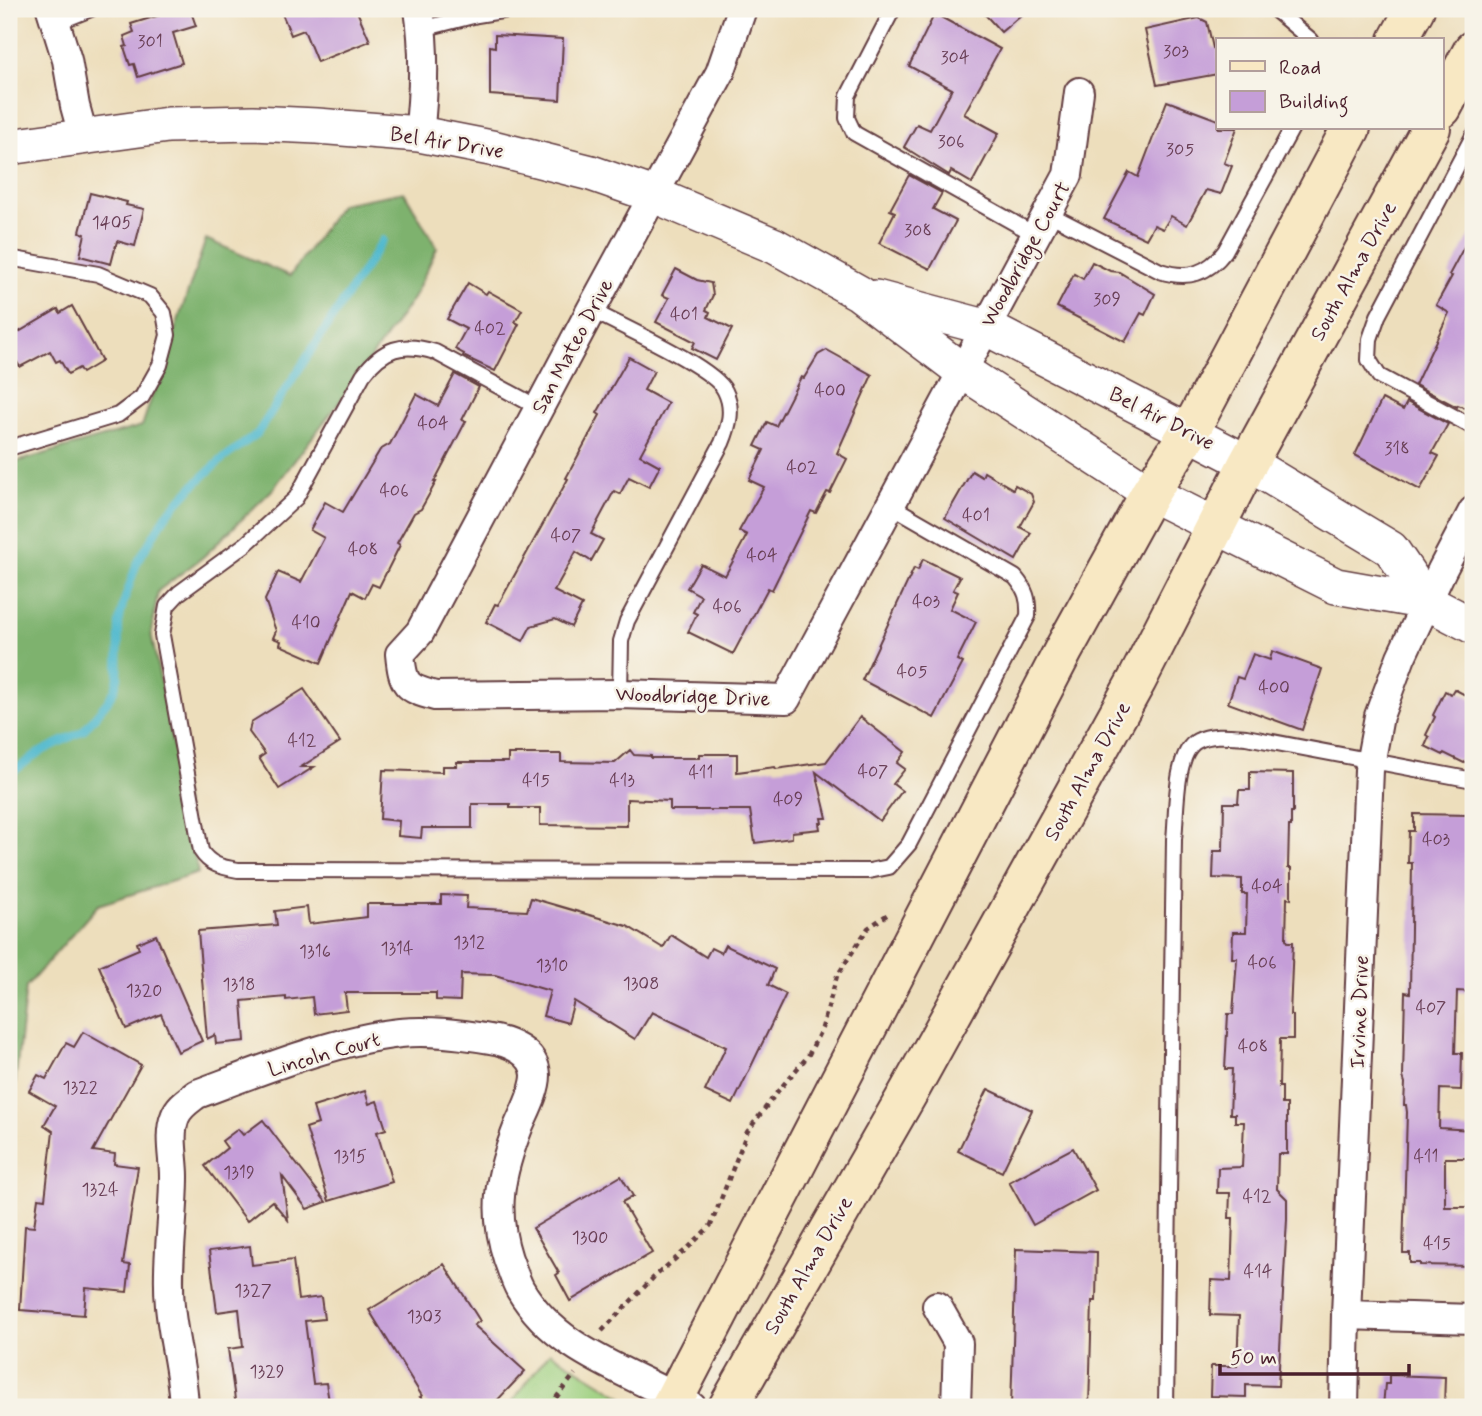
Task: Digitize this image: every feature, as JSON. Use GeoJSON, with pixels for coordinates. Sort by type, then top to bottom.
{"type":"FeatureCollection","features":[{"type":"Feature","properties":{"kind":"main road"},"geometry":{"type":"LineString","coordinates":[[1399,38],[1415,9]]}},
{"type":"Feature","properties":{"kind":"main road"},"geometry":{"type":"LineString","coordinates":[[1444,104],[1473,50]]}},
{"type":"Feature","properties":{"kind":"main road"},"geometry":{"type":"LineString","coordinates":[[679,1404],[1064,649],[1150,493],[1195,422],[1350,130]]}},
{"type":"Feature","properties":{"kind":"main road","name":"South Alma Drive"},"geometry":{"type":"LineString","coordinates":[[728,1407],[1137,680],[1248,463],[1430,130]]}},
{"type":"Feature","properties":{"kind":"street","name":"San Mateo Drive"},"geometry":{"type":"LineString","coordinates":[[403,678],[400,654],[420,632],[590,310],[720,73],[742,9]]}},
{"type":"Feature","properties":{"kind":"street"},"geometry":{"type":"LineString","coordinates":[[54,16],[67,60],[83,135]]}},
{"type":"Feature","properties":{"kind":"street"},"geometry":{"type":"LineString","coordinates":[[419,134],[422,106],[421,19]]}},
{"type":"Feature","properties":{"kind":"street","name":"Woodbridge Court"},"geometry":{"type":"LineString","coordinates":[[961,370],[1068,176],[1079,92]]}},
{"type":"Feature","properties":{"kind":"street","name":"Bel Air Drive"},"geometry":{"type":"LineString","coordinates":[[9,147],[168,125],[253,123],[419,134],[496,149],[591,173],[654,195],[775,246],[859,293],[961,370],[1150,493],[1336,586],[1422,614],[1473,626]]}},
{"type":"Feature","properties":{"kind":"street","name":"Bel Air Drive"},"geometry":{"type":"LineString","coordinates":[[859,293],[985,327],[1248,463],[1391,549],[1422,614]]}},
{"type":"Feature","properties":{"kind":"street","name":"Woodbridge Drive"},"geometry":{"type":"LineString","coordinates":[[403,678],[413,690],[435,696],[620,694],[786,699],[961,370]]}},
{"type":"Feature","properties":{"kind":"street","name":"Irvine Drive"},"geometry":{"type":"LineString","coordinates":[[1344,1407],[1371,760],[1379,716],[1422,614],[1473,511]]}},
{"type":"Feature","properties":{"kind":"street","name":"Lincoln Court"},"geometry":{"type":"LineString","coordinates":[[184,1407],[168,1282],[174,1174],[172,1133],[182,1105],[197,1094],[354,1041],[430,1032],[505,1041],[528,1055],[536,1074],[532,1093],[500,1182],[498,1209],[501,1237],[519,1287],[547,1323],[587,1355],[679,1404]]}},
{"type":"Feature","properties":{"kind":"street"},"geometry":{"type":"LineString","coordinates":[[937,1306],[958,1343],[956,1407]]}},
{"type":"Feature","properties":{"kind":"street"},"geometry":{"type":"LineString","coordinates":[[1346,1315],[1473,1319]]}},
{"type":"Feature","properties":{"kind":"lane"},"geometry":{"type":"LineString","coordinates":[[54,16],[91,9]]}},
{"type":"Feature","properties":{"kind":"lane"},"geometry":{"type":"LineString","coordinates":[[421,19],[514,9]]}},
{"type":"Feature","properties":{"kind":"lane"},"geometry":{"type":"LineString","coordinates":[[893,9],[848,96],[847,118],[854,133],[1042,224],[1175,276],[1189,276],[1216,263],[1291,130]]}},
{"type":"Feature","properties":{"kind":"lane"},"geometry":{"type":"LineString","coordinates":[[1274,9],[1309,38]]}},
{"type":"Feature","properties":{"kind":"lane"},"geometry":{"type":"LineString","coordinates":[[1473,136],[1378,316],[1370,339],[1369,360],[1380,376],[1473,427]]}},
{"type":"Feature","properties":{"kind":"lane"},"geometry":{"type":"LineString","coordinates":[[9,258],[98,274],[150,296],[164,313],[168,335],[160,365],[142,397],[118,415],[9,447]]}},
{"type":"Feature","properties":{"kind":"lane"},"geometry":{"type":"LineString","coordinates":[[590,310],[715,379],[725,390],[730,409],[730,424],[722,443],[627,621],[621,641],[620,694]]}},
{"type":"Feature","properties":{"kind":"lane"},"geometry":{"type":"LineString","coordinates":[[539,408],[435,352],[419,347],[402,347],[386,352],[373,362],[363,376],[296,498],[264,528],[179,593],[167,606],[162,635],[201,851],[207,860],[219,867],[237,870],[869,871],[889,867],[901,855],[916,832],[1028,616],[1029,601],[1024,588],[1015,577],[890,506]]}},
{"type":"Feature","properties":{"kind":"lane"},"geometry":{"type":"LineString","coordinates":[[1166,1407],[1174,839],[1184,755],[1196,741],[1215,736],[1236,736],[1473,780]]}},
{"type":"Feature","properties":{"kind":"path"},"geometry":{"type":"LineString","coordinates":[[552,1407],[608,1323],[710,1225],[747,1132],[808,1056],[822,1028],[837,976],[868,928],[895,909]]}},
{"type":"Feature","properties":{"kind":"green space"},"geometry":{"type":"Polygon","coordinates":[[[404,192],[437,248],[414,297],[347,392],[272,490],[203,557],[158,591],[151,633],[198,873],[98,905],[26,987],[9,1161],[9,464],[142,426],[206,239],[290,276],[341,204],[404,192]]]}},
{"type":"Feature","properties":{"kind":"green space"},"geometry":{"type":"Polygon","coordinates":[[[550,1352],[623,1397],[629,1407],[508,1407],[550,1352]]]}},
{"type":"Feature","properties":{"kind":"building"},"geometry":{"type":"Polygon","coordinates":[[[158,9],[190,9],[196,26],[173,33],[182,63],[138,77],[134,64],[130,65],[124,47],[127,46],[124,36],[134,32],[131,24],[160,15],[158,9]]]}},
{"type":"Feature","properties":{"kind":"building"},"geometry":{"type":"Polygon","coordinates":[[[280,9],[356,9],[370,41],[317,62],[304,30],[291,35],[280,9]]]}},
{"type":"Feature","properties":{"kind":"building"},"geometry":{"type":"Polygon","coordinates":[[[980,9],[1028,9],[1001,32],[980,9]]]}},
{"type":"Feature","properties":{"kind":"building"},"geometry":{"type":"Polygon","coordinates":[[[937,15],[1000,49],[964,114],[999,133],[972,183],[951,171],[949,175],[904,147],[917,124],[930,130],[952,89],[909,66],[933,17],[937,15]]]}},
{"type":"Feature","properties":{"kind":"building"},"geometry":{"type":"Polygon","coordinates":[[[1199,18],[1207,22],[1213,48],[1216,47],[1216,74],[1157,85],[1145,30],[1199,18]]]}},
{"type":"Feature","properties":{"kind":"building"},"geometry":{"type":"Polygon","coordinates":[[[495,35],[563,39],[560,100],[490,95],[490,46],[495,47],[495,35]]]}},
{"type":"Feature","properties":{"kind":"building"},"geometry":{"type":"Polygon","coordinates":[[[1167,101],[1216,119],[1216,130],[1236,130],[1224,163],[1232,166],[1221,194],[1206,190],[1187,225],[1171,216],[1163,229],[1154,225],[1146,239],[1104,219],[1129,172],[1138,177],[1167,101]]]}},
{"type":"Feature","properties":{"kind":"building"},"geometry":{"type":"Polygon","coordinates":[[[909,175],[942,193],[933,209],[956,221],[930,269],[879,243],[895,212],[890,210],[909,175]]]}},
{"type":"Feature","properties":{"kind":"building"},"geometry":{"type":"Polygon","coordinates":[[[90,193],[144,209],[135,246],[117,241],[111,264],[80,256],[85,234],[80,232],[90,193]]]}},
{"type":"Feature","properties":{"kind":"building"},"geometry":{"type":"Polygon","coordinates":[[[1473,230],[1473,390],[1465,408],[1458,405],[1457,407],[1415,385],[1449,313],[1436,305],[1473,230]]]}},
{"type":"Feature","properties":{"kind":"building"},"geometry":{"type":"Polygon","coordinates":[[[1092,262],[1110,271],[1119,272],[1155,294],[1145,315],[1141,313],[1125,342],[1057,307],[1074,274],[1083,279],[1092,262]]]}},
{"type":"Feature","properties":{"kind":"building"},"geometry":{"type":"Polygon","coordinates":[[[676,269],[697,280],[711,283],[713,295],[706,310],[710,312],[708,317],[732,329],[716,360],[692,348],[695,342],[656,322],[669,298],[662,295],[676,269]]]}},
{"type":"Feature","properties":{"kind":"building"},"geometry":{"type":"Polygon","coordinates":[[[468,283],[522,310],[515,322],[519,324],[495,371],[463,356],[464,354],[455,349],[466,329],[447,319],[468,283]]]}},
{"type":"Feature","properties":{"kind":"building"},"geometry":{"type":"Polygon","coordinates":[[[72,306],[102,361],[82,373],[79,368],[68,374],[60,360],[56,362],[50,351],[20,367],[9,349],[9,342],[16,339],[14,335],[58,309],[60,313],[72,306]]]}},
{"type":"Feature","properties":{"kind":"building"},"geometry":{"type":"Polygon","coordinates":[[[827,350],[872,375],[837,453],[847,459],[830,493],[827,492],[816,513],[811,511],[772,590],[768,588],[733,654],[688,632],[697,614],[693,612],[701,596],[687,588],[701,564],[725,576],[747,535],[739,531],[764,487],[749,480],[764,450],[755,446],[767,422],[776,426],[801,377],[804,378],[818,355],[827,350]]]}},
{"type":"Feature","properties":{"kind":"building"},"geometry":{"type":"Polygon","coordinates":[[[629,357],[654,371],[644,390],[668,403],[640,455],[660,466],[649,487],[629,477],[620,494],[614,491],[591,534],[603,540],[591,561],[576,552],[554,591],[582,605],[571,627],[555,619],[531,626],[523,641],[486,622],[568,479],[566,478],[600,415],[597,413],[629,357]]]}},
{"type":"Feature","properties":{"kind":"building"},"geometry":{"type":"Polygon","coordinates":[[[455,374],[479,387],[462,420],[466,421],[436,482],[397,543],[400,545],[379,587],[372,584],[365,598],[352,591],[321,663],[280,645],[281,641],[273,638],[276,631],[265,600],[278,572],[301,582],[324,538],[310,530],[325,502],[343,512],[380,450],[390,444],[416,394],[438,406],[455,374]]]}},
{"type":"Feature","properties":{"kind":"building"},"geometry":{"type":"Polygon","coordinates":[[[1382,399],[1403,410],[1407,402],[1448,424],[1432,453],[1439,456],[1420,490],[1355,455],[1382,399]]]}},
{"type":"Feature","properties":{"kind":"building"},"geometry":{"type":"Polygon","coordinates":[[[972,471],[982,477],[984,472],[1013,489],[1015,485],[1031,494],[1034,502],[1020,527],[1031,533],[1016,560],[945,518],[972,471]]]}},
{"type":"Feature","properties":{"kind":"building"},"geometry":{"type":"Polygon","coordinates":[[[923,559],[960,577],[953,590],[958,592],[950,609],[976,622],[957,660],[963,663],[934,718],[862,680],[914,568],[918,570],[923,559]]]}},
{"type":"Feature","properties":{"kind":"building"},"geometry":{"type":"Polygon","coordinates":[[[1272,651],[1322,669],[1302,730],[1228,703],[1237,677],[1243,679],[1253,654],[1270,660],[1272,651]]]}},
{"type":"Feature","properties":{"kind":"building"},"geometry":{"type":"Polygon","coordinates":[[[304,689],[340,742],[301,767],[314,767],[279,789],[259,758],[265,754],[249,732],[251,722],[304,689]]]}},
{"type":"Feature","properties":{"kind":"building"},"geometry":{"type":"Polygon","coordinates":[[[1454,689],[1473,699],[1473,765],[1425,746],[1429,737],[1426,735],[1435,717],[1433,715],[1445,691],[1451,694],[1454,689]]]}},
{"type":"Feature","properties":{"kind":"building"},"geometry":{"type":"Polygon","coordinates":[[[860,717],[905,752],[897,763],[905,769],[893,784],[902,791],[880,821],[816,772],[827,818],[821,818],[820,829],[792,832],[792,838],[755,843],[750,810],[670,810],[670,801],[627,799],[627,826],[540,825],[540,808],[510,808],[510,804],[472,804],[472,828],[422,828],[421,838],[398,836],[399,821],[380,819],[383,770],[442,772],[442,766],[457,766],[457,762],[508,762],[508,754],[561,754],[561,762],[615,763],[630,750],[634,755],[651,758],[699,758],[699,754],[737,754],[737,772],[776,769],[826,762],[860,717]]]}},
{"type":"Feature","properties":{"kind":"building"},"geometry":{"type":"Polygon","coordinates":[[[1250,772],[1293,773],[1288,868],[1291,868],[1291,899],[1287,898],[1286,939],[1293,942],[1290,1015],[1293,1015],[1293,1039],[1280,1039],[1279,1087],[1282,1087],[1282,1104],[1287,1104],[1287,1154],[1278,1154],[1277,1189],[1287,1199],[1287,1219],[1278,1386],[1246,1385],[1246,1397],[1210,1396],[1211,1366],[1237,1366],[1239,1316],[1210,1315],[1211,1280],[1231,1281],[1233,1218],[1229,1218],[1230,1193],[1217,1193],[1218,1168],[1242,1167],[1244,1122],[1235,1122],[1235,1114],[1230,1114],[1232,1069],[1225,1069],[1228,1014],[1233,1014],[1237,958],[1232,958],[1233,932],[1246,932],[1247,894],[1242,894],[1242,879],[1213,878],[1214,851],[1223,851],[1224,803],[1238,803],[1239,790],[1250,790],[1250,772]]]}},
{"type":"Feature","properties":{"kind":"building"},"geometry":{"type":"Polygon","coordinates":[[[1414,814],[1470,815],[1469,845],[1473,845],[1473,992],[1457,991],[1455,1053],[1462,1053],[1461,1090],[1440,1089],[1439,1128],[1473,1130],[1473,1158],[1445,1158],[1445,1207],[1473,1207],[1473,1266],[1420,1265],[1410,1263],[1410,1253],[1403,1253],[1407,1112],[1404,1105],[1403,1077],[1405,992],[1410,993],[1412,863],[1408,863],[1409,831],[1414,831],[1414,814]]]}},
{"type":"Feature","properties":{"kind":"building"},"geometry":{"type":"Polygon","coordinates":[[[441,895],[467,896],[466,908],[527,911],[531,898],[627,926],[663,948],[671,935],[706,957],[711,948],[721,953],[725,945],[775,969],[768,985],[786,994],[733,1104],[705,1091],[726,1047],[652,1012],[635,1039],[574,1001],[568,1023],[543,1016],[550,991],[495,975],[461,974],[460,1001],[436,1000],[436,993],[345,993],[347,1010],[314,1014],[312,997],[242,1001],[245,1041],[216,1044],[215,1035],[207,1039],[198,931],[277,925],[275,911],[307,907],[309,924],[367,917],[367,904],[441,904],[441,895]]]}},
{"type":"Feature","properties":{"kind":"building"},"geometry":{"type":"Polygon","coordinates":[[[156,935],[202,1041],[178,1052],[161,1014],[126,1029],[99,966],[139,949],[137,943],[156,935]]]}},
{"type":"Feature","properties":{"kind":"building"},"geometry":{"type":"Polygon","coordinates":[[[83,1032],[141,1065],[93,1151],[115,1154],[114,1164],[138,1167],[123,1264],[130,1265],[127,1292],[86,1288],[84,1315],[20,1310],[25,1226],[34,1227],[38,1198],[45,1199],[53,1131],[44,1125],[55,1106],[29,1091],[38,1075],[46,1079],[66,1043],[74,1047],[83,1032]]]}},
{"type":"Feature","properties":{"kind":"building"},"geometry":{"type":"Polygon","coordinates":[[[988,1089],[1032,1110],[1002,1172],[958,1151],[988,1089]]]}},
{"type":"Feature","properties":{"kind":"building"},"geometry":{"type":"Polygon","coordinates":[[[365,1091],[369,1104],[377,1101],[386,1129],[377,1132],[392,1182],[329,1201],[306,1128],[318,1124],[313,1107],[365,1091]]]}},
{"type":"Feature","properties":{"kind":"building"},"geometry":{"type":"Polygon","coordinates":[[[263,1120],[326,1202],[307,1209],[282,1176],[288,1220],[272,1201],[247,1221],[205,1166],[227,1148],[222,1141],[238,1129],[243,1135],[263,1120]]]}},
{"type":"Feature","properties":{"kind":"building"},"geometry":{"type":"Polygon","coordinates":[[[1073,1148],[1096,1190],[1033,1225],[1009,1182],[1073,1148]]]}},
{"type":"Feature","properties":{"kind":"building"},"geometry":{"type":"Polygon","coordinates":[[[621,1176],[633,1196],[622,1202],[652,1253],[570,1301],[556,1275],[559,1273],[533,1228],[621,1176]]]}},
{"type":"Feature","properties":{"kind":"building"},"geometry":{"type":"Polygon","coordinates":[[[250,1246],[252,1265],[293,1260],[298,1300],[321,1297],[324,1319],[305,1321],[313,1384],[326,1383],[330,1407],[236,1407],[228,1349],[243,1347],[239,1309],[217,1312],[209,1251],[250,1246]]]}},
{"type":"Feature","properties":{"kind":"building"},"geometry":{"type":"Polygon","coordinates":[[[1016,1249],[1097,1252],[1096,1301],[1092,1301],[1089,1407],[1011,1407],[1016,1249]]]}},
{"type":"Feature","properties":{"kind":"building"},"geometry":{"type":"Polygon","coordinates":[[[444,1264],[480,1321],[474,1325],[525,1371],[491,1407],[431,1407],[420,1397],[422,1396],[369,1310],[444,1264]]]}},
{"type":"Feature","properties":{"kind":"building"},"geometry":{"type":"Polygon","coordinates":[[[1389,1375],[1445,1377],[1444,1407],[1383,1407],[1385,1384],[1389,1384],[1389,1375]]]}},
{"type":"Feature","properties":{"kind":"waterway"},"geometry":{"type":"LineString","coordinates":[[9,775],[38,753],[83,731],[107,702],[118,678],[119,623],[123,604],[137,563],[153,536],[168,513],[193,486],[221,460],[257,434],[383,240]]}}]}
